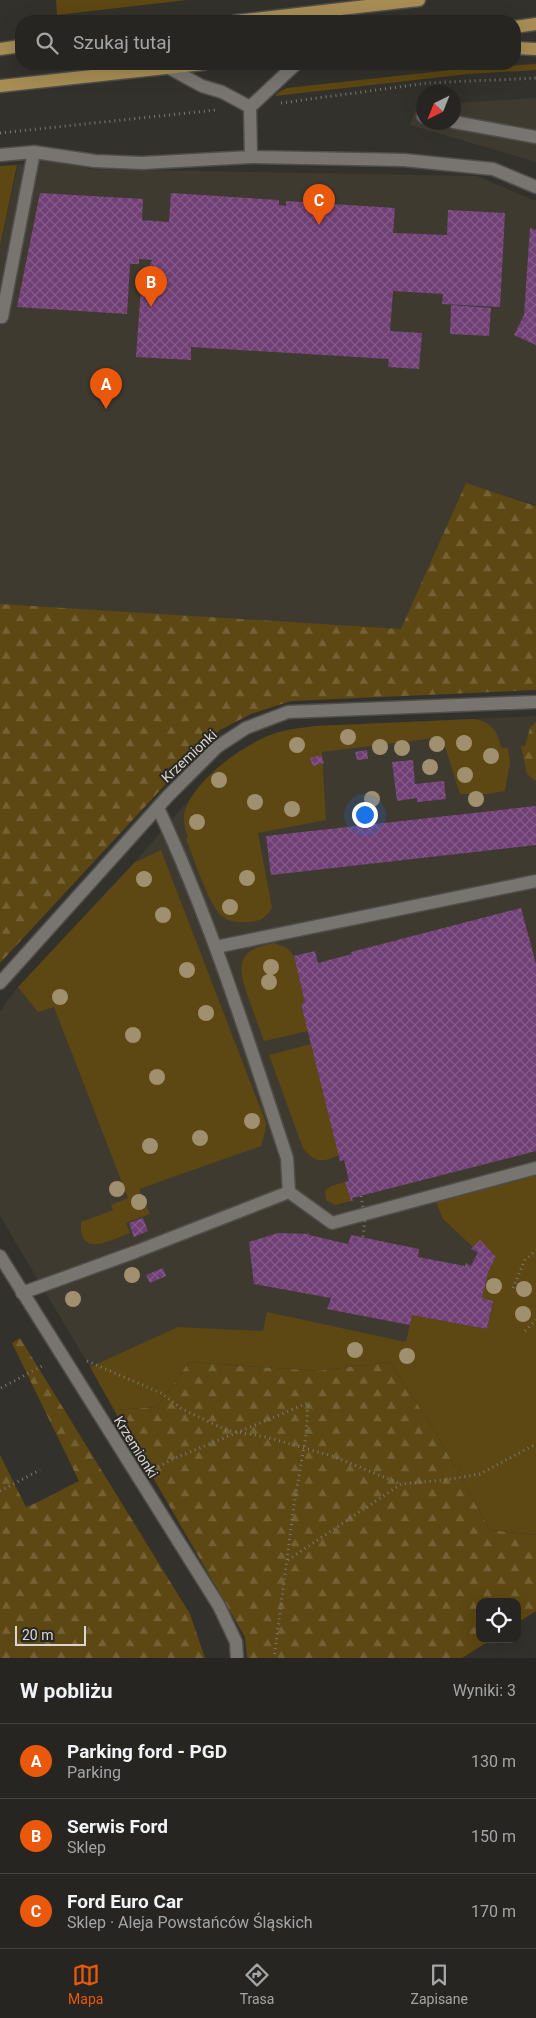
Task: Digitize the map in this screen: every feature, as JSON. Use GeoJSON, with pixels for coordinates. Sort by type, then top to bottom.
{"type":"FeatureCollection","features":[{"type":"Feature","properties":{"kind":"main road"},"geometry":{"type":"LineString","coordinates":[[288,15],[419,0]]}},
{"type":"Feature","properties":{"kind":"main road"},"geometry":{"type":"LineString","coordinates":[[521,26],[536,24]]}},
{"type":"Feature","properties":{"kind":"main road"},"geometry":{"type":"LineString","coordinates":[[0,48],[15,47]]}},
{"type":"Feature","properties":{"kind":"main road"},"geometry":{"type":"LineString","coordinates":[[521,48],[536,49]]}},
{"type":"Feature","properties":{"kind":"main road"},"geometry":{"type":"LineString","coordinates":[[0,86],[150,70]]}},
{"type":"Feature","properties":{"kind":"street"},"geometry":{"type":"LineString","coordinates":[[173,70],[202,86],[222,92],[250,107]]}},
{"type":"Feature","properties":{"kind":"street"},"geometry":{"type":"LineString","coordinates":[[251,157],[250,107],[290,70]]}},
{"type":"Feature","properties":{"kind":"street"},"geometry":{"type":"LineString","coordinates":[[461,123],[536,137]]}},
{"type":"Feature","properties":{"kind":"street"},"geometry":{"type":"LineString","coordinates":[[2,317],[34,152]]}},
{"type":"Feature","properties":{"kind":"street"},"geometry":{"type":"LineString","coordinates":[[0,155],[34,152],[95,161],[142,163],[251,157],[404,160],[493,169],[536,187]]}},
{"type":"Feature","properties":{"kind":"street","name":"Krzemionki"},"geometry":{"type":"LineString","coordinates":[[0,983],[158,808],[216,747],[246,728],[288,712],[536,702]]}},
{"type":"Feature","properties":{"kind":"street"},"geometry":{"type":"LineString","coordinates":[[158,808],[175,844],[216,947],[288,1158],[289,1192]]}},
{"type":"Feature","properties":{"kind":"street"},"geometry":{"type":"LineString","coordinates":[[216,947],[536,881]]}},
{"type":"Feature","properties":{"kind":"street"},"geometry":{"type":"LineString","coordinates":[[289,1192],[332,1223],[536,1168]]}},
{"type":"Feature","properties":{"kind":"street"},"geometry":{"type":"LineString","coordinates":[[22,1293],[135,1252],[289,1192]]}},
{"type":"Feature","properties":{"kind":"street","name":"Krzemionki"},"geometry":{"type":"LineString","coordinates":[[0,1256],[219,1606],[236,1642],[237,1658]]}},
{"type":"Feature","properties":{"kind":"path"},"geometry":{"type":"LineString","coordinates":[[250,107],[428,83],[536,78]]}},
{"type":"Feature","properties":{"kind":"path"},"geometry":{"type":"LineString","coordinates":[[0,134],[220,110]]}},
{"type":"Feature","properties":{"kind":"path"},"geometry":{"type":"LineString","coordinates":[[361,1196],[365,1219],[363,1237]]}},
{"type":"Feature","properties":{"kind":"path"},"geometry":{"type":"LineString","coordinates":[[513,1288],[526,1260],[536,1250]]}},
{"type":"Feature","properties":{"kind":"path"},"geometry":{"type":"LineString","coordinates":[[525,1331],[536,1320]]}},
{"type":"Feature","properties":{"kind":"path"},"geometry":{"type":"LineString","coordinates":[[84,1359],[161,1393],[182,1409],[236,1433],[266,1437],[332,1456],[401,1484],[445,1480],[480,1474],[536,1444]]}},
{"type":"Feature","properties":{"kind":"path"},"geometry":{"type":"LineString","coordinates":[[1,1388],[44,1365]]}},
{"type":"Feature","properties":{"kind":"path"},"geometry":{"type":"LineString","coordinates":[[155,1469],[173,1459],[308,1403],[304,1448],[274,1658]]}},
{"type":"Feature","properties":{"kind":"path"},"geometry":{"type":"LineString","coordinates":[[0,1491],[40,1470]]}},
{"type":"Feature","properties":{"kind":"path"},"geometry":{"type":"LineString","coordinates":[[288,1560],[401,1484]]}},
{"type":"Feature","properties":{"kind":"shaded area"},"geometry":{"type":"Polygon","coordinates":[[[536,98],[536,162],[427,130],[461,130],[461,103],[536,98]]]}},
{"type":"Feature","properties":{"kind":"shaded area"},"geometry":{"type":"Polygon","coordinates":[[[416,109],[416,127],[410,125],[416,109]]]}},
{"type":"Feature","properties":{"kind":"shaded area"},"geometry":{"type":"Polygon","coordinates":[[[66,158],[88,169],[477,176],[536,201],[536,505],[468,484],[408,649],[0,625],[0,247],[18,165],[66,158]]]}},
{"type":"Feature","properties":{"kind":"shaded area"},"geometry":{"type":"Polygon","coordinates":[[[536,716],[536,1375],[390,1362],[165,1334],[90,1367],[0,1216],[0,1012],[5,1004],[18,987],[134,863],[200,787],[227,761],[254,743],[273,734],[315,726],[536,716]]]}},
{"type":"Feature","properties":{"kind":"green space"},"geometry":{"type":"Polygon","coordinates":[[[56,0],[187,0],[57,15],[56,0]]]}},
{"type":"Feature","properties":{"kind":"green space"},"geometry":{"type":"Polygon","coordinates":[[[536,64],[536,70],[468,74],[275,96],[287,88],[451,70],[521,70],[521,65],[536,64]]]}},
{"type":"Feature","properties":{"kind":"green space"},"geometry":{"type":"Polygon","coordinates":[[[17,165],[0,246],[0,166],[17,165]]]}},
{"type":"Feature","properties":{"kind":"green space"},"geometry":{"type":"Polygon","coordinates":[[[466,483],[536,506],[536,690],[291,701],[251,714],[220,730],[189,759],[0,963],[0,604],[401,629],[466,483]]]}},
{"type":"Feature","properties":{"kind":"green space"},"geometry":{"type":"Polygon","coordinates":[[[475,719],[490,725],[498,737],[501,748],[508,748],[510,763],[505,791],[488,794],[460,794],[442,737],[322,752],[326,820],[258,833],[272,908],[262,919],[244,922],[228,920],[217,911],[207,892],[186,839],[188,838],[184,824],[184,815],[188,803],[196,790],[233,756],[261,739],[278,732],[294,729],[315,726],[475,719]]]}},
{"type":"Feature","properties":{"kind":"green space"},"geometry":{"type":"Polygon","coordinates":[[[536,722],[536,781],[527,774],[521,746],[525,746],[530,728],[536,722]]]}},
{"type":"Feature","properties":{"kind":"green space"},"geometry":{"type":"Polygon","coordinates":[[[161,850],[266,1123],[265,1132],[261,1146],[139,1189],[150,1214],[126,1223],[130,1233],[105,1242],[90,1244],[81,1233],[81,1222],[113,1210],[111,1205],[128,1198],[54,1007],[38,1012],[18,987],[134,863],[161,850]]]}},
{"type":"Feature","properties":{"kind":"green space"},"geometry":{"type":"Polygon","coordinates":[[[274,943],[287,948],[294,956],[305,1003],[301,1004],[308,1031],[264,1041],[245,989],[242,962],[252,950],[274,943]]]}},
{"type":"Feature","properties":{"kind":"green space"},"geometry":{"type":"Polygon","coordinates":[[[311,1044],[339,1155],[323,1160],[311,1157],[303,1148],[269,1055],[311,1044]]]}},
{"type":"Feature","properties":{"kind":"green space"},"geometry":{"type":"Polygon","coordinates":[[[536,1173],[536,1535],[490,1530],[436,1433],[390,1362],[317,1371],[189,1362],[157,1407],[114,1410],[90,1367],[178,1327],[263,1331],[267,1312],[406,1342],[412,1315],[487,1329],[493,1301],[482,1298],[488,1272],[496,1257],[473,1247],[443,1219],[435,1200],[536,1173]]]}},
{"type":"Feature","properties":{"kind":"green space"},"geometry":{"type":"Polygon","coordinates":[[[345,1182],[351,1201],[335,1205],[326,1200],[325,1191],[331,1186],[345,1182]]]}},
{"type":"Feature","properties":{"kind":"green space"},"geometry":{"type":"Polygon","coordinates":[[[20,1338],[190,1614],[205,1658],[0,1658],[0,1455],[26,1507],[79,1481],[12,1343],[20,1338]]]}},
{"type":"Feature","properties":{"kind":"green space"},"geometry":{"type":"Polygon","coordinates":[[[189,1362],[317,1371],[390,1362],[436,1433],[490,1530],[536,1535],[536,1611],[521,1620],[521,1598],[476,1598],[476,1643],[486,1643],[462,1658],[247,1658],[245,1637],[114,1410],[157,1407],[189,1362]]]}},
{"type":"Feature","properties":{"kind":"building"},"geometry":{"type":"Polygon","coordinates":[[[40,193],[143,199],[142,220],[169,222],[171,193],[279,200],[279,205],[286,206],[286,201],[395,208],[393,233],[447,235],[448,210],[505,213],[500,307],[442,304],[443,294],[393,291],[390,331],[422,333],[419,369],[388,367],[389,359],[191,347],[191,360],[136,357],[141,288],[152,260],[139,259],[139,264],[130,264],[127,314],[17,307],[40,193]]]}},
{"type":"Feature","properties":{"kind":"building"},"geometry":{"type":"Polygon","coordinates":[[[530,228],[536,230],[536,345],[514,335],[524,315],[530,228]]]}},
{"type":"Feature","properties":{"kind":"building"},"geometry":{"type":"Polygon","coordinates":[[[451,305],[491,308],[489,336],[450,334],[451,305]]]}},
{"type":"Feature","properties":{"kind":"building"},"geometry":{"type":"Polygon","coordinates":[[[367,750],[368,759],[357,760],[355,752],[367,750]]]}},
{"type":"Feature","properties":{"kind":"building"},"geometry":{"type":"Polygon","coordinates":[[[321,755],[324,763],[313,766],[310,758],[321,755]]]}},
{"type":"Feature","properties":{"kind":"building"},"geometry":{"type":"Polygon","coordinates":[[[413,760],[415,784],[444,781],[446,799],[417,802],[417,798],[397,801],[392,762],[413,760]]]}},
{"type":"Feature","properties":{"kind":"building"},"geometry":{"type":"Polygon","coordinates":[[[536,806],[536,845],[271,875],[266,836],[536,806]]]}},
{"type":"Feature","properties":{"kind":"building"},"geometry":{"type":"Polygon","coordinates":[[[521,908],[536,964],[536,1151],[352,1198],[353,1201],[351,1201],[345,1182],[349,1181],[344,1160],[340,1161],[301,1004],[305,1003],[294,956],[315,951],[318,963],[352,954],[351,952],[521,908]]]}},
{"type":"Feature","properties":{"kind":"building"},"geometry":{"type":"Polygon","coordinates":[[[143,1218],[148,1231],[134,1237],[129,1223],[143,1218]]]}},
{"type":"Feature","properties":{"kind":"building"},"geometry":{"type":"Polygon","coordinates":[[[307,1230],[309,1235],[348,1244],[351,1235],[419,1249],[418,1257],[465,1266],[466,1263],[471,1266],[478,1252],[471,1249],[480,1240],[496,1257],[488,1272],[482,1298],[493,1301],[487,1329],[412,1315],[410,1325],[327,1309],[331,1298],[254,1284],[249,1242],[278,1233],[308,1234],[307,1230]]]}},
{"type":"Feature","properties":{"kind":"building"},"geometry":{"type":"Polygon","coordinates":[[[163,1268],[166,1276],[150,1283],[146,1275],[163,1268]]]}},
{"type":"Feature","properties":{"kind":"place","name":"Ford Euro Car"},"geometry":{"type":"Point","coordinates":[319,225]}},
{"type":"Feature","properties":{"kind":"place","name":"Serwis Ford"},"geometry":{"type":"Point","coordinates":[151,307]}},
{"type":"Feature","properties":{"kind":"place","name":"Parking ford - PGD"},"geometry":{"type":"Point","coordinates":[106,409]}}]}
